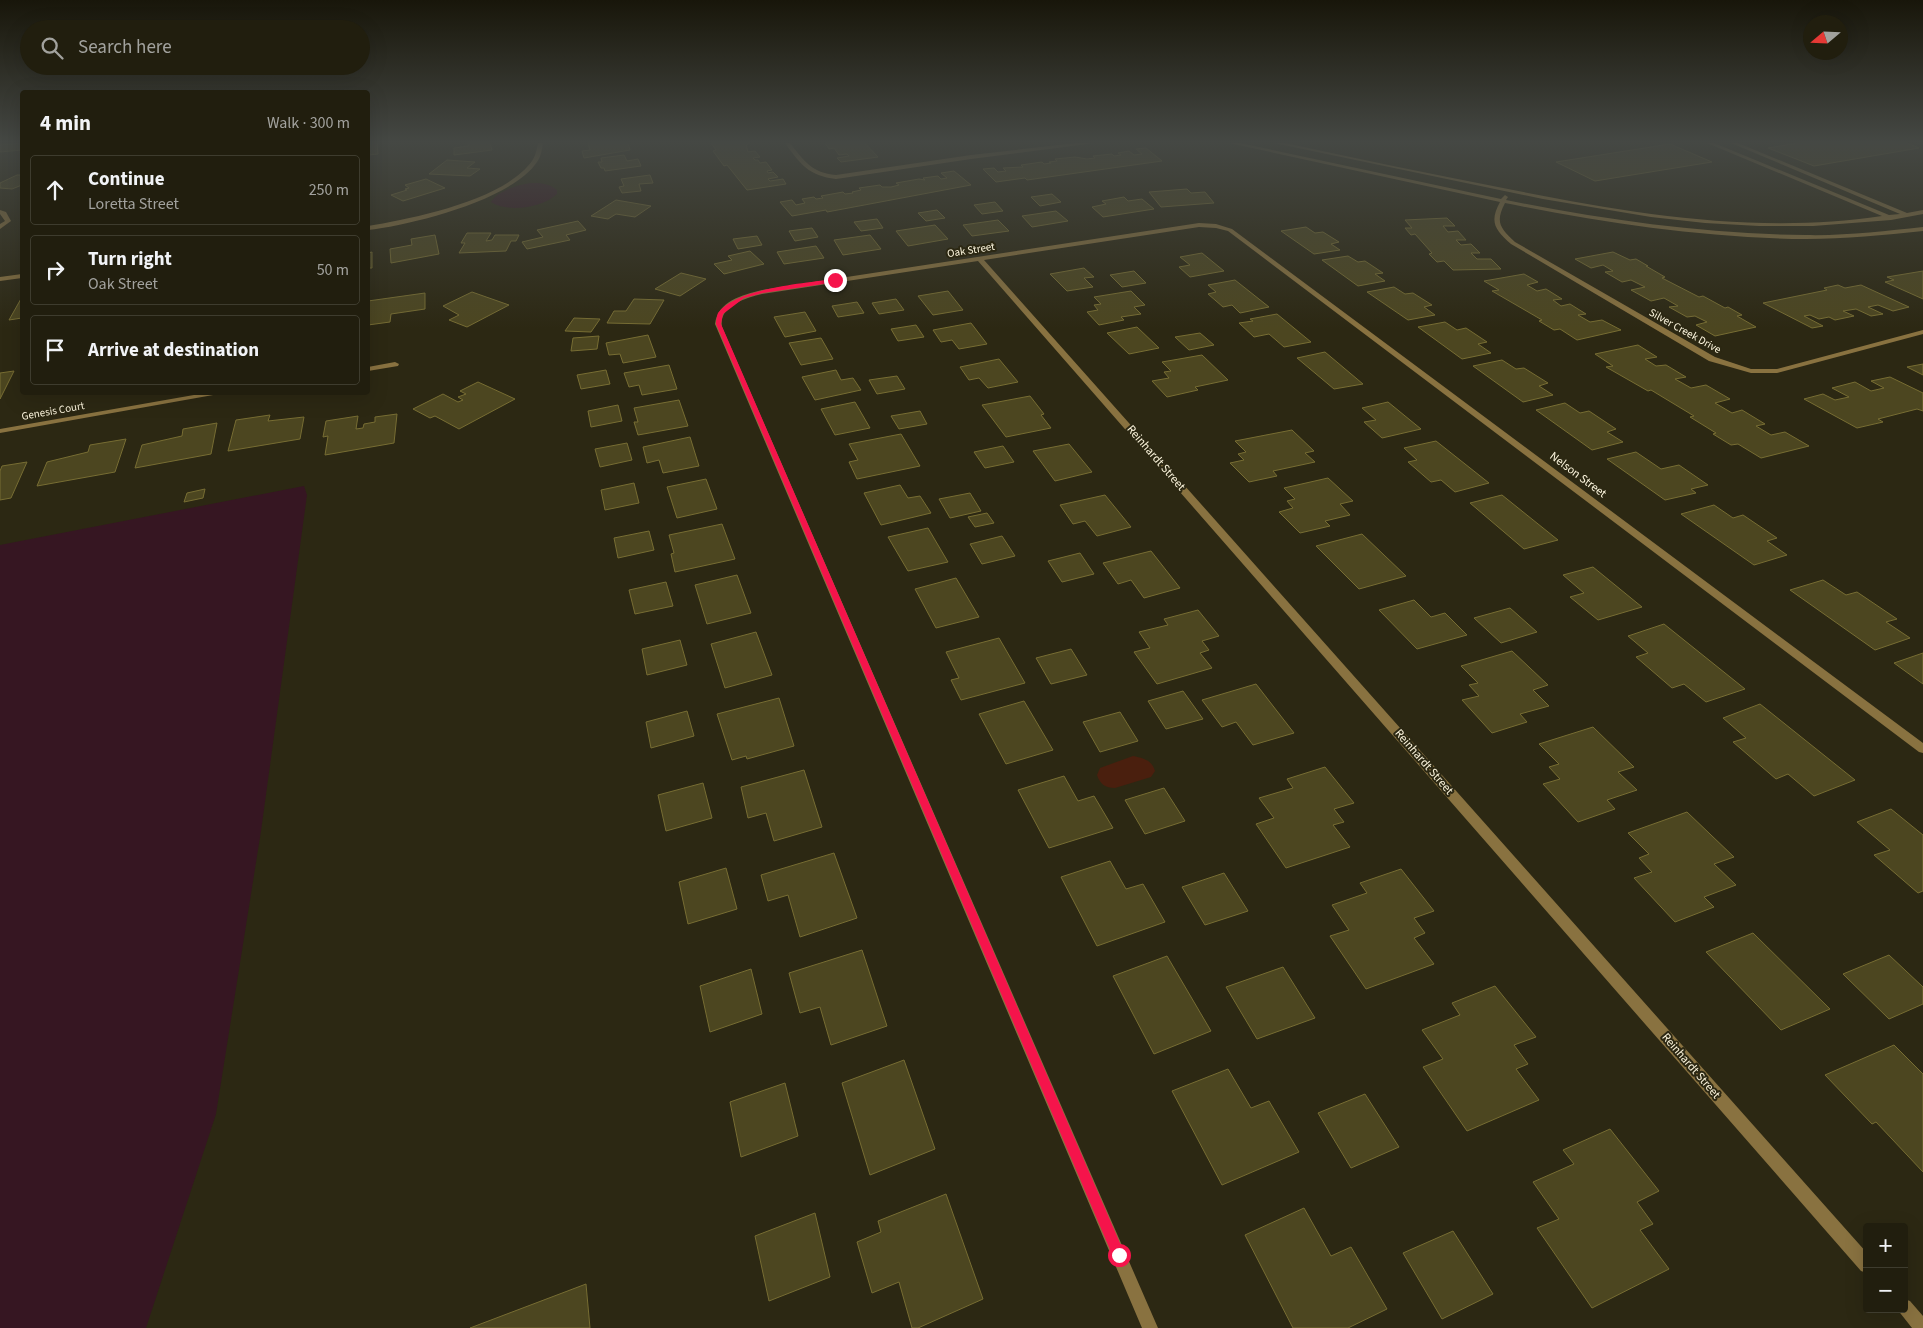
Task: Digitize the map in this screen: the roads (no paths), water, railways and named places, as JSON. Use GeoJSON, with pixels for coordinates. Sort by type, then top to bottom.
{"type":"FeatureCollection","features":[{"type":"Feature","properties":{"kind":"street"},"geometry":{"type":"LineString","coordinates":[[370,228],[445,211],[460,205]]}},
{"type":"Feature","properties":{"kind":"street","name":"Silver Creek Drive"},"geometry":{"type":"LineString","coordinates":[[1501,205],[1496,214],[1495,222],[1501,232],[1513,243],[1712,359],[1732,366],[1751,371],[1777,371],[1923,332]]}},
{"type":"Feature","properties":{"kind":"street"},"geometry":{"type":"LineString","coordinates":[[1525,205],[1617,222],[1727,235],[1791,238],[1841,237],[1886,234],[1923,227]]}},
{"type":"Feature","properties":{"kind":"street"},"geometry":{"type":"LineString","coordinates":[[1583,205],[1621,212],[1722,224],[1817,226],[1892,218],[1923,212]]}},
{"type":"Feature","properties":{"kind":"street"},"geometry":{"type":"LineString","coordinates":[[1860,205],[1892,218]]}},
{"type":"Feature","properties":{"kind":"street"},"geometry":{"type":"LineString","coordinates":[[1879,205],[1905,216],[1923,227]]}},
{"type":"Feature","properties":{"kind":"street"},"geometry":{"type":"LineString","coordinates":[[0,212],[4,213],[8,221],[0,227]]}},
{"type":"Feature","properties":{"kind":"street","name":"Oak Street"},"geometry":{"type":"LineString","coordinates":[[1150,1328],[718,324],[721,314],[731,304],[742,297],[762,292],[1199,226],[1216,226]]}},
{"type":"Feature","properties":{"kind":"street","name":"Nelson Street"},"geometry":{"type":"LineString","coordinates":[[1216,226],[1230,230],[1923,749]]}},
{"type":"Feature","properties":{"kind":"street","name":"Reinhardt Street"},"geometry":{"type":"LineString","coordinates":[[980,258],[1863,1260]]}},
{"type":"Feature","properties":{"kind":"street"},"geometry":{"type":"LineString","coordinates":[[0,279],[20,276]]}},
{"type":"Feature","properties":{"kind":"street"},"geometry":{"type":"LineString","coordinates":[[370,369],[395,364]]}},
{"type":"Feature","properties":{"kind":"street","name":"Genesis Court"},"geometry":{"type":"LineString","coordinates":[[0,431],[210,395]]}},
{"type":"Feature","properties":{"kind":"street"},"geometry":{"type":"LineString","coordinates":[[1908,1312],[1922,1328]]}}]}
